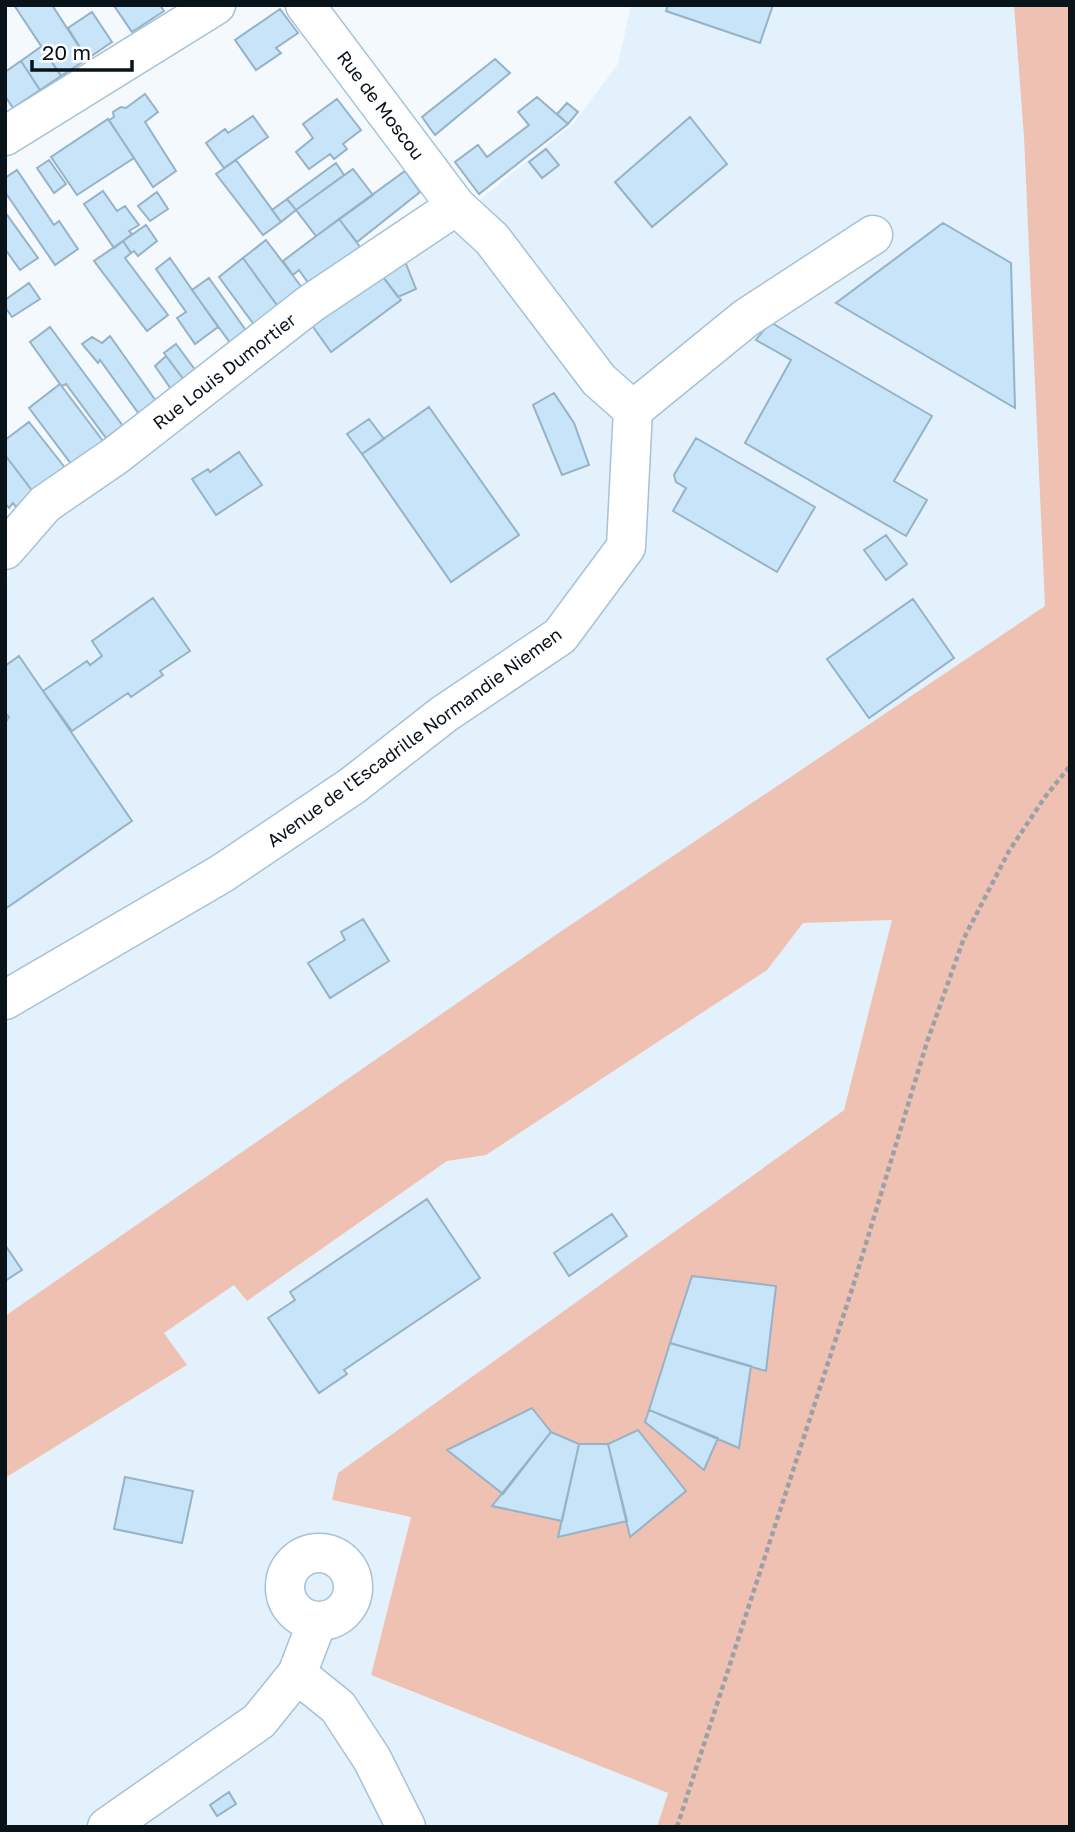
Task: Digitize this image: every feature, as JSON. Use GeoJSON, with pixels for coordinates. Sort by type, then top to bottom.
{"type":"FeatureCollection","features":[{"type":"Feature","properties":{"kind":"street"},"geometry":{"type":"LineString","coordinates":[[5,136],[216,5]]}},
{"type":"Feature","properties":{"kind":"street","name":"Rue de Moscou"},"geometry":{"type":"LineString","coordinates":[[304,5],[456,206]]}},
{"type":"Feature","properties":{"kind":"street"},"geometry":{"type":"LineString","coordinates":[[456,206],[492,239],[599,380],[633,410],[746,318],[873,235]]}},
{"type":"Feature","properties":{"kind":"street","name":"Rue Louis Dumortier"},"geometry":{"type":"LineString","coordinates":[[5,550],[45,504],[114,456],[310,304],[456,206]]}},
{"type":"Feature","properties":{"kind":"street","name":"Avenue de l'Escadrille Normandie Niemen"},"geometry":{"type":"LineString","coordinates":[[5,1000],[221,874],[352,786],[444,714],[560,636],[626,547],[633,410]]}},
{"type":"Feature","properties":{"kind":"street"},"geometry":{"type":"LineString","coordinates":[[107,1827],[259,1721],[297,1674],[317,1622]]}},
{"type":"Feature","properties":{"kind":"street"},"geometry":{"type":"LineString","coordinates":[[297,1674],[338,1707],[372,1759],[406,1827]]}},
{"type":"Feature","properties":{"kind":"path"},"geometry":{"type":"LineString","coordinates":[[677,1827],[854,1283],[927,1042],[964,938],[1009,851],[1045,797],[1070,766]]}},
{"type":"Feature","properties":{"kind":"shaded area"},"geometry":{"type":"Polygon","coordinates":[[[631,5],[1014,5],[1024,138],[1046,606],[557,934],[5,1316],[5,583],[21,550],[32,535],[482,198],[573,124],[618,64],[631,5]]]}},
{"type":"Feature","properties":{"kind":"shaded area"},"geometry":{"type":"Polygon","coordinates":[[[1014,5],[1070,5],[1070,1827],[657,1827],[668,1793],[371,1675],[411,1517],[332,1500],[338,1473],[844,1110],[892,920],[803,923],[767,970],[486,1155],[447,1161],[247,1301],[234,1285],[164,1333],[187,1365],[5,1478],[5,1316],[557,934],[1045,606],[1024,138],[1014,5]]]}},
{"type":"Feature","properties":{"kind":"shaded area"},"geometry":{"type":"Polygon","coordinates":[[[893,920],[844,1110],[338,1473],[332,1500],[411,1517],[371,1675],[668,1793],[657,1827],[5,1827],[5,1478],[186,1366],[164,1333],[759,924],[893,920]]]}},
{"type":"Feature","properties":{"kind":"building"},"geometry":{"type":"Polygon","coordinates":[[[14,5],[52,5],[87,59],[61,76],[14,5]]]}},
{"type":"Feature","properties":{"kind":"building"},"geometry":{"type":"Polygon","coordinates":[[[160,5],[164,11],[132,32],[115,7],[160,5]]]}},
{"type":"Feature","properties":{"kind":"building"},"geometry":{"type":"Polygon","coordinates":[[[668,5],[773,5],[760,43],[666,11],[668,5]]]}},
{"type":"Feature","properties":{"kind":"building"},"geometry":{"type":"Polygon","coordinates":[[[280,9],[298,33],[276,48],[281,53],[256,70],[235,40],[280,9]]]}},
{"type":"Feature","properties":{"kind":"building"},"geometry":{"type":"Polygon","coordinates":[[[92,12],[112,42],[87,59],[68,28],[92,12]]]}},
{"type":"Feature","properties":{"kind":"building"},"geometry":{"type":"Polygon","coordinates":[[[42,46],[61,76],[40,90],[21,61],[42,46]]]}},
{"type":"Feature","properties":{"kind":"building"},"geometry":{"type":"Polygon","coordinates":[[[495,59],[510,73],[435,135],[422,117],[495,59]]]}},
{"type":"Feature","properties":{"kind":"building"},"geometry":{"type":"Polygon","coordinates":[[[21,61],[40,90],[13,108],[5,96],[5,72],[21,61]]]}},
{"type":"Feature","properties":{"kind":"building"},"geometry":{"type":"Polygon","coordinates":[[[145,94],[158,112],[145,122],[176,171],[153,187],[109,120],[114,117],[113,112],[121,107],[126,108],[145,94]]]}},
{"type":"Feature","properties":{"kind":"building"},"geometry":{"type":"Polygon","coordinates":[[[537,97],[568,124],[479,194],[455,162],[478,145],[487,157],[529,125],[518,112],[537,97]]]}},
{"type":"Feature","properties":{"kind":"building"},"geometry":{"type":"Polygon","coordinates":[[[337,99],[361,130],[343,144],[347,149],[334,159],[330,154],[309,169],[296,152],[313,138],[303,124],[337,99]]]}},
{"type":"Feature","properties":{"kind":"building"},"geometry":{"type":"Polygon","coordinates":[[[567,103],[578,112],[568,124],[557,114],[567,103]]]}},
{"type":"Feature","properties":{"kind":"building"},"geometry":{"type":"Polygon","coordinates":[[[253,116],[268,137],[224,168],[206,143],[225,129],[228,133],[253,116]]]}},
{"type":"Feature","properties":{"kind":"building"},"geometry":{"type":"Polygon","coordinates":[[[690,117],[727,164],[652,227],[615,182],[690,117]]]}},
{"type":"Feature","properties":{"kind":"building"},"geometry":{"type":"Polygon","coordinates":[[[108,119],[134,158],[77,195],[51,157],[108,119]]]}},
{"type":"Feature","properties":{"kind":"building"},"geometry":{"type":"Polygon","coordinates":[[[546,149],[559,165],[542,178],[529,162],[546,149]]]}},
{"type":"Feature","properties":{"kind":"building"},"geometry":{"type":"Polygon","coordinates":[[[49,160],[66,184],[54,193],[37,168],[49,160]]]}},
{"type":"Feature","properties":{"kind":"building"},"geometry":{"type":"Polygon","coordinates":[[[236,160],[281,222],[263,235],[216,174],[236,160]]]}},
{"type":"Feature","properties":{"kind":"building"},"geometry":{"type":"Polygon","coordinates":[[[336,163],[344,175],[296,210],[287,199],[336,163]]]}},
{"type":"Feature","properties":{"kind":"building"},"geometry":{"type":"Polygon","coordinates":[[[353,169],[373,195],[316,236],[296,210],[353,169]]]}},
{"type":"Feature","properties":{"kind":"building"},"geometry":{"type":"Polygon","coordinates":[[[17,170],[54,225],[59,221],[78,249],[55,265],[5,192],[5,178],[17,170]]]}},
{"type":"Feature","properties":{"kind":"building"},"geometry":{"type":"Polygon","coordinates":[[[405,171],[420,192],[357,242],[339,219],[405,171]]]}},
{"type":"Feature","properties":{"kind":"building"},"geometry":{"type":"Polygon","coordinates":[[[103,191],[117,211],[125,206],[139,225],[129,231],[132,234],[114,248],[84,204],[103,191]]]}},
{"type":"Feature","properties":{"kind":"building"},"geometry":{"type":"Polygon","coordinates":[[[157,192],[168,209],[150,221],[138,206],[157,192]]]}},
{"type":"Feature","properties":{"kind":"building"},"geometry":{"type":"Polygon","coordinates":[[[287,199],[296,210],[281,222],[272,210],[287,199]]]}},
{"type":"Feature","properties":{"kind":"building"},"geometry":{"type":"Polygon","coordinates":[[[5,212],[38,258],[20,270],[5,249],[5,212]]]}},
{"type":"Feature","properties":{"kind":"building"},"geometry":{"type":"Polygon","coordinates":[[[339,219],[360,247],[309,284],[299,270],[293,275],[283,261],[339,219]]]}},
{"type":"Feature","properties":{"kind":"building"},"geometry":{"type":"Polygon","coordinates":[[[943,223],[1011,263],[1015,408],[836,303],[943,223]]]}},
{"type":"Feature","properties":{"kind":"building"},"geometry":{"type":"Polygon","coordinates":[[[146,225],[157,241],[138,256],[134,251],[131,253],[123,241],[146,225]]]}},
{"type":"Feature","properties":{"kind":"building"},"geometry":{"type":"Polygon","coordinates":[[[266,240],[303,289],[279,308],[243,258],[266,240]]]}},
{"type":"Feature","properties":{"kind":"building"},"geometry":{"type":"Polygon","coordinates":[[[123,241],[131,253],[125,258],[168,315],[147,331],[94,261],[123,241]]]}},
{"type":"Feature","properties":{"kind":"building"},"geometry":{"type":"Polygon","coordinates":[[[170,258],[218,327],[195,344],[177,318],[186,312],[156,269],[170,258]]]}},
{"type":"Feature","properties":{"kind":"building"},"geometry":{"type":"Polygon","coordinates":[[[243,258],[279,308],[255,326],[219,277],[243,258]]]}},
{"type":"Feature","properties":{"kind":"building"},"geometry":{"type":"Polygon","coordinates":[[[404,259],[416,289],[398,297],[380,273],[404,259]]]}},
{"type":"Feature","properties":{"kind":"building"},"geometry":{"type":"Polygon","coordinates":[[[380,273],[401,300],[331,352],[311,324],[380,273]]]}},
{"type":"Feature","properties":{"kind":"building"},"geometry":{"type":"Polygon","coordinates":[[[209,278],[247,332],[231,344],[192,290],[209,278]]]}},
{"type":"Feature","properties":{"kind":"building"},"geometry":{"type":"Polygon","coordinates":[[[29,283],[40,299],[12,317],[5,307],[5,300],[29,283]]]}},
{"type":"Feature","properties":{"kind":"building"},"geometry":{"type":"Polygon","coordinates":[[[770,322],[932,416],[894,481],[927,500],[906,536],[745,443],[791,360],[756,340],[770,322]]]}},
{"type":"Feature","properties":{"kind":"building"},"geometry":{"type":"Polygon","coordinates":[[[50,327],[123,426],[106,438],[66,384],[60,384],[30,342],[50,327]]]}},
{"type":"Feature","properties":{"kind":"building"},"geometry":{"type":"Polygon","coordinates":[[[110,336],[156,401],[139,414],[100,360],[98,363],[82,344],[92,337],[102,343],[110,336]]]}},
{"type":"Feature","properties":{"kind":"building"},"geometry":{"type":"Polygon","coordinates":[[[176,344],[196,371],[184,380],[164,353],[176,344]]]}},
{"type":"Feature","properties":{"kind":"building"},"geometry":{"type":"Polygon","coordinates":[[[166,356],[184,380],[171,389],[155,366],[166,356]]]}},
{"type":"Feature","properties":{"kind":"building"},"geometry":{"type":"Polygon","coordinates":[[[60,384],[103,441],[72,465],[29,408],[60,384]]]}},
{"type":"Feature","properties":{"kind":"building"},"geometry":{"type":"Polygon","coordinates":[[[554,393],[574,423],[589,465],[562,475],[533,405],[554,393]]]}},
{"type":"Feature","properties":{"kind":"building"},"geometry":{"type":"Polygon","coordinates":[[[429,407],[519,535],[451,582],[362,454],[429,407]]]}},
{"type":"Feature","properties":{"kind":"building"},"geometry":{"type":"Polygon","coordinates":[[[369,419],[384,439],[362,454],[347,434],[369,419]]]}},
{"type":"Feature","properties":{"kind":"building"},"geometry":{"type":"Polygon","coordinates":[[[29,422],[66,469],[34,493],[5,455],[5,440],[29,422]]]}},
{"type":"Feature","properties":{"kind":"building"},"geometry":{"type":"Polygon","coordinates":[[[696,438],[815,507],[777,572],[673,511],[686,488],[676,482],[674,475],[696,438]]]}},
{"type":"Feature","properties":{"kind":"building"},"geometry":{"type":"Polygon","coordinates":[[[239,452],[262,485],[216,515],[192,479],[208,469],[210,472],[239,452]]]}},
{"type":"Feature","properties":{"kind":"building"},"geometry":{"type":"Polygon","coordinates":[[[5,455],[34,493],[16,507],[13,503],[9,508],[5,503],[5,455]]]}},
{"type":"Feature","properties":{"kind":"building"},"geometry":{"type":"Polygon","coordinates":[[[886,535],[907,564],[886,580],[864,550],[886,535]]]}},
{"type":"Feature","properties":{"kind":"building"},"geometry":{"type":"Polygon","coordinates":[[[153,598],[190,651],[160,671],[163,675],[131,697],[128,693],[72,731],[43,691],[87,661],[90,665],[102,656],[92,641],[153,598]]]}},
{"type":"Feature","properties":{"kind":"building"},"geometry":{"type":"Polygon","coordinates":[[[913,599],[954,658],[869,718],[827,659],[913,599]]]}},
{"type":"Feature","properties":{"kind":"building"},"geometry":{"type":"Polygon","coordinates":[[[19,656],[132,821],[5,909],[5,723],[9,717],[5,713],[5,666],[19,656]]]}},
{"type":"Feature","properties":{"kind":"building"},"geometry":{"type":"Polygon","coordinates":[[[363,919],[389,961],[330,998],[308,963],[345,940],[341,932],[363,919]]]}},
{"type":"Feature","properties":{"kind":"building"},"geometry":{"type":"Polygon","coordinates":[[[427,1199],[480,1278],[344,1370],[347,1374],[319,1393],[268,1318],[295,1300],[290,1292],[427,1199]]]}},
{"type":"Feature","properties":{"kind":"building"},"geometry":{"type":"Polygon","coordinates":[[[612,1214],[627,1236],[569,1276],[554,1253],[612,1214]]]}},
{"type":"Feature","properties":{"kind":"building"},"geometry":{"type":"Polygon","coordinates":[[[5,1245],[22,1270],[5,1281],[5,1245]]]}},
{"type":"Feature","properties":{"kind":"building"},"geometry":{"type":"Polygon","coordinates":[[[692,1276],[776,1286],[766,1371],[670,1343],[692,1276]]]}},
{"type":"Feature","properties":{"kind":"building"},"geometry":{"type":"Polygon","coordinates":[[[670,1343],[751,1366],[739,1448],[649,1410],[670,1343]]]}},
{"type":"Feature","properties":{"kind":"building"},"geometry":{"type":"Polygon","coordinates":[[[532,1408],[551,1432],[503,1494],[447,1450],[532,1408]]]}},
{"type":"Feature","properties":{"kind":"building"},"geometry":{"type":"Polygon","coordinates":[[[649,1410],[718,1438],[704,1470],[645,1422],[649,1410]]]}},
{"type":"Feature","properties":{"kind":"building"},"geometry":{"type":"Polygon","coordinates":[[[638,1430],[686,1491],[630,1537],[608,1444],[638,1430]]]}},
{"type":"Feature","properties":{"kind":"building"},"geometry":{"type":"Polygon","coordinates":[[[551,1432],[579,1444],[562,1521],[492,1506],[551,1432]]]}},
{"type":"Feature","properties":{"kind":"building"},"geometry":{"type":"Polygon","coordinates":[[[579,1444],[608,1444],[627,1521],[558,1537],[579,1444]]]}},
{"type":"Feature","properties":{"kind":"building"},"geometry":{"type":"Polygon","coordinates":[[[125,1477],[193,1491],[182,1543],[114,1529],[125,1477]]]}},
{"type":"Feature","properties":{"kind":"building"},"geometry":{"type":"Polygon","coordinates":[[[229,1792],[236,1804],[217,1816],[210,1805],[229,1792]]]}}]}
